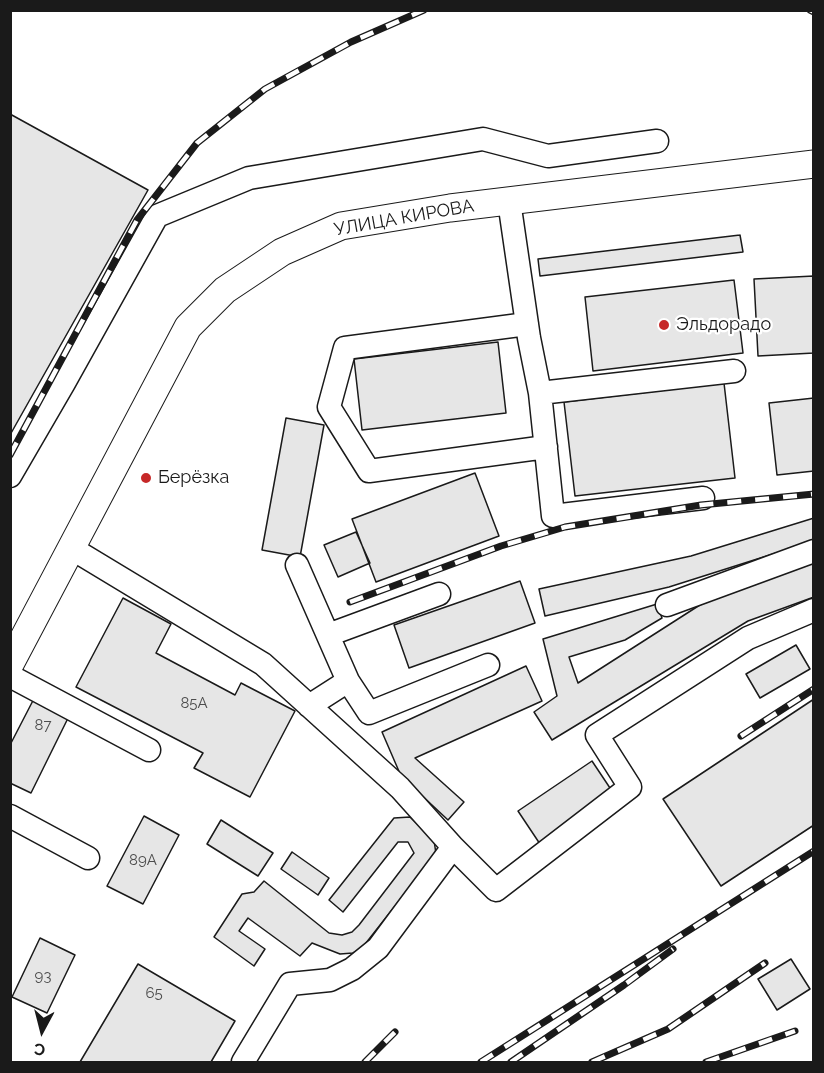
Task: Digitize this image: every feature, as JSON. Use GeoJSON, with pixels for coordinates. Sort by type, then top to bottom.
{"type":"FeatureCollection","features":[{"type":"Feature","properties":{"kind":"main road","name":"УЛИЦА КИРОВА"},"geometry":{"type":"LineString","coordinates":[[10,664],[188,327],[225,290],[282,252],[341,226],[450,208],[813,164]]}},
{"type":"Feature","properties":{"kind":"lane"},"geometry":{"type":"LineString","coordinates":[[10,476],[157,216],[249,178],[483,139],[548,156],[657,141]]}},
{"type":"Feature","properties":{"kind":"lane"},"geometry":{"type":"LineString","coordinates":[[509,201],[527,324],[540,393],[553,516],[703,498]]}},
{"type":"Feature","properties":{"kind":"lane"},"geometry":{"type":"LineString","coordinates":[[527,324],[345,348],[329,407],[369,471],[546,447]]}},
{"type":"Feature","properties":{"kind":"lane"},"geometry":{"type":"LineString","coordinates":[[540,393],[734,371]]}},
{"type":"Feature","properties":{"kind":"lane"},"geometry":{"type":"LineString","coordinates":[[71,548],[263,664],[400,788],[453,847],[496,890],[630,787],[597,735],[748,638],[813,610]]}},
{"type":"Feature","properties":{"kind":"lane"},"geometry":{"type":"LineString","coordinates":[[667,605],[813,550]]}},
{"type":"Feature","properties":{"kind":"lane"},"geometry":{"type":"LineString","coordinates":[[297,565],[348,681],[369,713],[488,665]]}},
{"type":"Feature","properties":{"kind":"lane"},"geometry":{"type":"LineString","coordinates":[[328,635],[439,594]]}},
{"type":"Feature","properties":{"kind":"lane"},"geometry":{"type":"LineString","coordinates":[[10,676],[149,750]]}},
{"type":"Feature","properties":{"kind":"lane"},"geometry":{"type":"LineString","coordinates":[[309,706],[348,681]]}},
{"type":"Feature","properties":{"kind":"lane"},"geometry":{"type":"LineString","coordinates":[[10,816],[88,858]]}},
{"type":"Feature","properties":{"kind":"lane"},"geometry":{"type":"LineString","coordinates":[[243,1062],[290,984],[330,980],[352,969],[378,948],[453,847]]}},
{"type":"Feature","properties":{"kind":"building"},"geometry":{"type":"Polygon","coordinates":[[[10,114],[148,190],[10,435],[10,114]]]}},
{"type":"Feature","properties":{"kind":"building"},"geometry":{"type":"Polygon","coordinates":[[[740,235],[743,252],[540,276],[538,259],[740,235]]]}},
{"type":"Feature","properties":{"kind":"building"},"geometry":{"type":"Polygon","coordinates":[[[814,276],[814,353],[758,356],[754,279],[814,276]]]}},
{"type":"Feature","properties":{"kind":"building","name":"Эльдорадо"},"geometry":{"type":"Polygon","coordinates":[[[734,280],[743,353],[593,371],[585,297],[734,280]]]}},
{"type":"Feature","properties":{"kind":"building"},"geometry":{"type":"Polygon","coordinates":[[[498,342],[506,413],[362,430],[354,359],[498,342]]]}},
{"type":"Feature","properties":{"kind":"building"},"geometry":{"type":"Polygon","coordinates":[[[724,383],[735,478],[575,496],[564,402],[724,383]]]}},
{"type":"Feature","properties":{"kind":"building"},"geometry":{"type":"Polygon","coordinates":[[[814,398],[814,471],[777,475],[769,403],[814,398]]]}},
{"type":"Feature","properties":{"kind":"building"},"geometry":{"type":"Polygon","coordinates":[[[286,418],[324,425],[300,557],[262,550],[286,418]]]}},
{"type":"Feature","properties":{"kind":"building"},"geometry":{"type":"Polygon","coordinates":[[[475,473],[499,536],[376,582],[352,519],[475,473]]]}},
{"type":"Feature","properties":{"kind":"building"},"geometry":{"type":"Polygon","coordinates":[[[814,518],[814,541],[669,587],[545,616],[539,589],[691,556],[814,518]]]}},
{"type":"Feature","properties":{"kind":"building"},"geometry":{"type":"Polygon","coordinates":[[[356,532],[370,563],[338,577],[324,545],[356,532]]]}},
{"type":"Feature","properties":{"kind":"building"},"geometry":{"type":"Polygon","coordinates":[[[814,558],[814,597],[748,621],[552,740],[534,712],[557,696],[543,639],[657,604],[662,618],[625,640],[569,657],[578,683],[717,594],[814,558]]]}},
{"type":"Feature","properties":{"kind":"building"},"geometry":{"type":"Polygon","coordinates":[[[520,581],[535,623],[409,668],[394,625],[520,581]]]}},
{"type":"Feature","properties":{"kind":"building"},"geometry":{"type":"Polygon","coordinates":[[[123,598],[171,624],[156,653],[235,695],[241,683],[295,711],[250,797],[194,768],[203,753],[76,687],[123,598]]]}},
{"type":"Feature","properties":{"kind":"building"},"geometry":{"type":"Polygon","coordinates":[[[796,645],[810,669],[760,698],[746,674],[796,645]]]}},
{"type":"Feature","properties":{"kind":"building"},"geometry":{"type":"Polygon","coordinates":[[[526,666],[542,701],[415,758],[464,802],[448,820],[401,776],[382,732],[526,666]]]}},
{"type":"Feature","properties":{"kind":"building"},"geometry":{"type":"Polygon","coordinates":[[[40,687],[75,704],[31,793],[10,783],[10,745],[40,687]]]}},
{"type":"Feature","properties":{"kind":"building"},"geometry":{"type":"Polygon","coordinates":[[[814,699],[814,825],[721,886],[663,799],[814,699]]]}},
{"type":"Feature","properties":{"kind":"building"},"geometry":{"type":"Polygon","coordinates":[[[592,761],[614,794],[540,844],[518,811],[592,761]]]}},
{"type":"Feature","properties":{"kind":"building"},"geometry":{"type":"Polygon","coordinates":[[[144,816],[179,835],[143,904],[107,886],[144,816]]]}},
{"type":"Feature","properties":{"kind":"building"},"geometry":{"type":"Polygon","coordinates":[[[410,817],[434,840],[436,854],[362,948],[353,953],[340,954],[312,943],[300,956],[248,918],[239,931],[265,949],[254,966],[214,937],[242,894],[254,892],[264,881],[329,933],[342,935],[352,932],[414,853],[408,842],[398,842],[343,912],[329,900],[394,818],[410,817]]]}},
{"type":"Feature","properties":{"kind":"building"},"geometry":{"type":"Polygon","coordinates":[[[221,820],[273,853],[258,876],[207,844],[221,820]]]}},
{"type":"Feature","properties":{"kind":"building"},"geometry":{"type":"Polygon","coordinates":[[[292,852],[329,878],[318,895],[281,869],[292,852]]]}},
{"type":"Feature","properties":{"kind":"building"},"geometry":{"type":"Polygon","coordinates":[[[40,938],[75,955],[47,1013],[12,997],[40,938]]]}},
{"type":"Feature","properties":{"kind":"building"},"geometry":{"type":"Polygon","coordinates":[[[791,959],[810,989],[777,1010],[758,979],[791,959]]]}},
{"type":"Feature","properties":{"kind":"building"},"geometry":{"type":"Polygon","coordinates":[[[138,964],[235,1021],[211,1062],[80,1062],[138,964]]]}},
{"type":"Feature","properties":{"kind":"railway"},"geometry":{"type":"LineString","coordinates":[[10,455],[137,220],[197,143],[265,89],[351,42],[424,10]]}},
{"type":"Feature","properties":{"kind":"railway"},"geometry":{"type":"LineString","coordinates":[[810,10],[814,12]]}},
{"type":"Feature","properties":{"kind":"railway"},"geometry":{"type":"LineString","coordinates":[[350,602],[501,546],[565,527],[701,505],[814,494]]}},
{"type":"Feature","properties":{"kind":"railway"},"geometry":{"type":"LineString","coordinates":[[741,736],[814,689]]}},
{"type":"Feature","properties":{"kind":"railway"},"geometry":{"type":"LineString","coordinates":[[481,1062],[814,851]]}},
{"type":"Feature","properties":{"kind":"railway"},"geometry":{"type":"LineString","coordinates":[[511,1062],[673,949]]}},
{"type":"Feature","properties":{"kind":"railway"},"geometry":{"type":"LineString","coordinates":[[592,1062],[668,1029],[765,963]]}},
{"type":"Feature","properties":{"kind":"railway"},"geometry":{"type":"LineString","coordinates":[[706,1062],[795,1031]]}},
{"type":"Feature","properties":{"kind":"railway"},"geometry":{"type":"LineString","coordinates":[[365,1062],[395,1032]]}},
{"type":"Feature","properties":{"kind":"place","name":"Эльдорадо"},"geometry":{"type":"Point","coordinates":[664,325]}},
{"type":"Feature","properties":{"kind":"place","name":"Берёзка"},"geometry":{"type":"Point","coordinates":[146,478]}}]}
